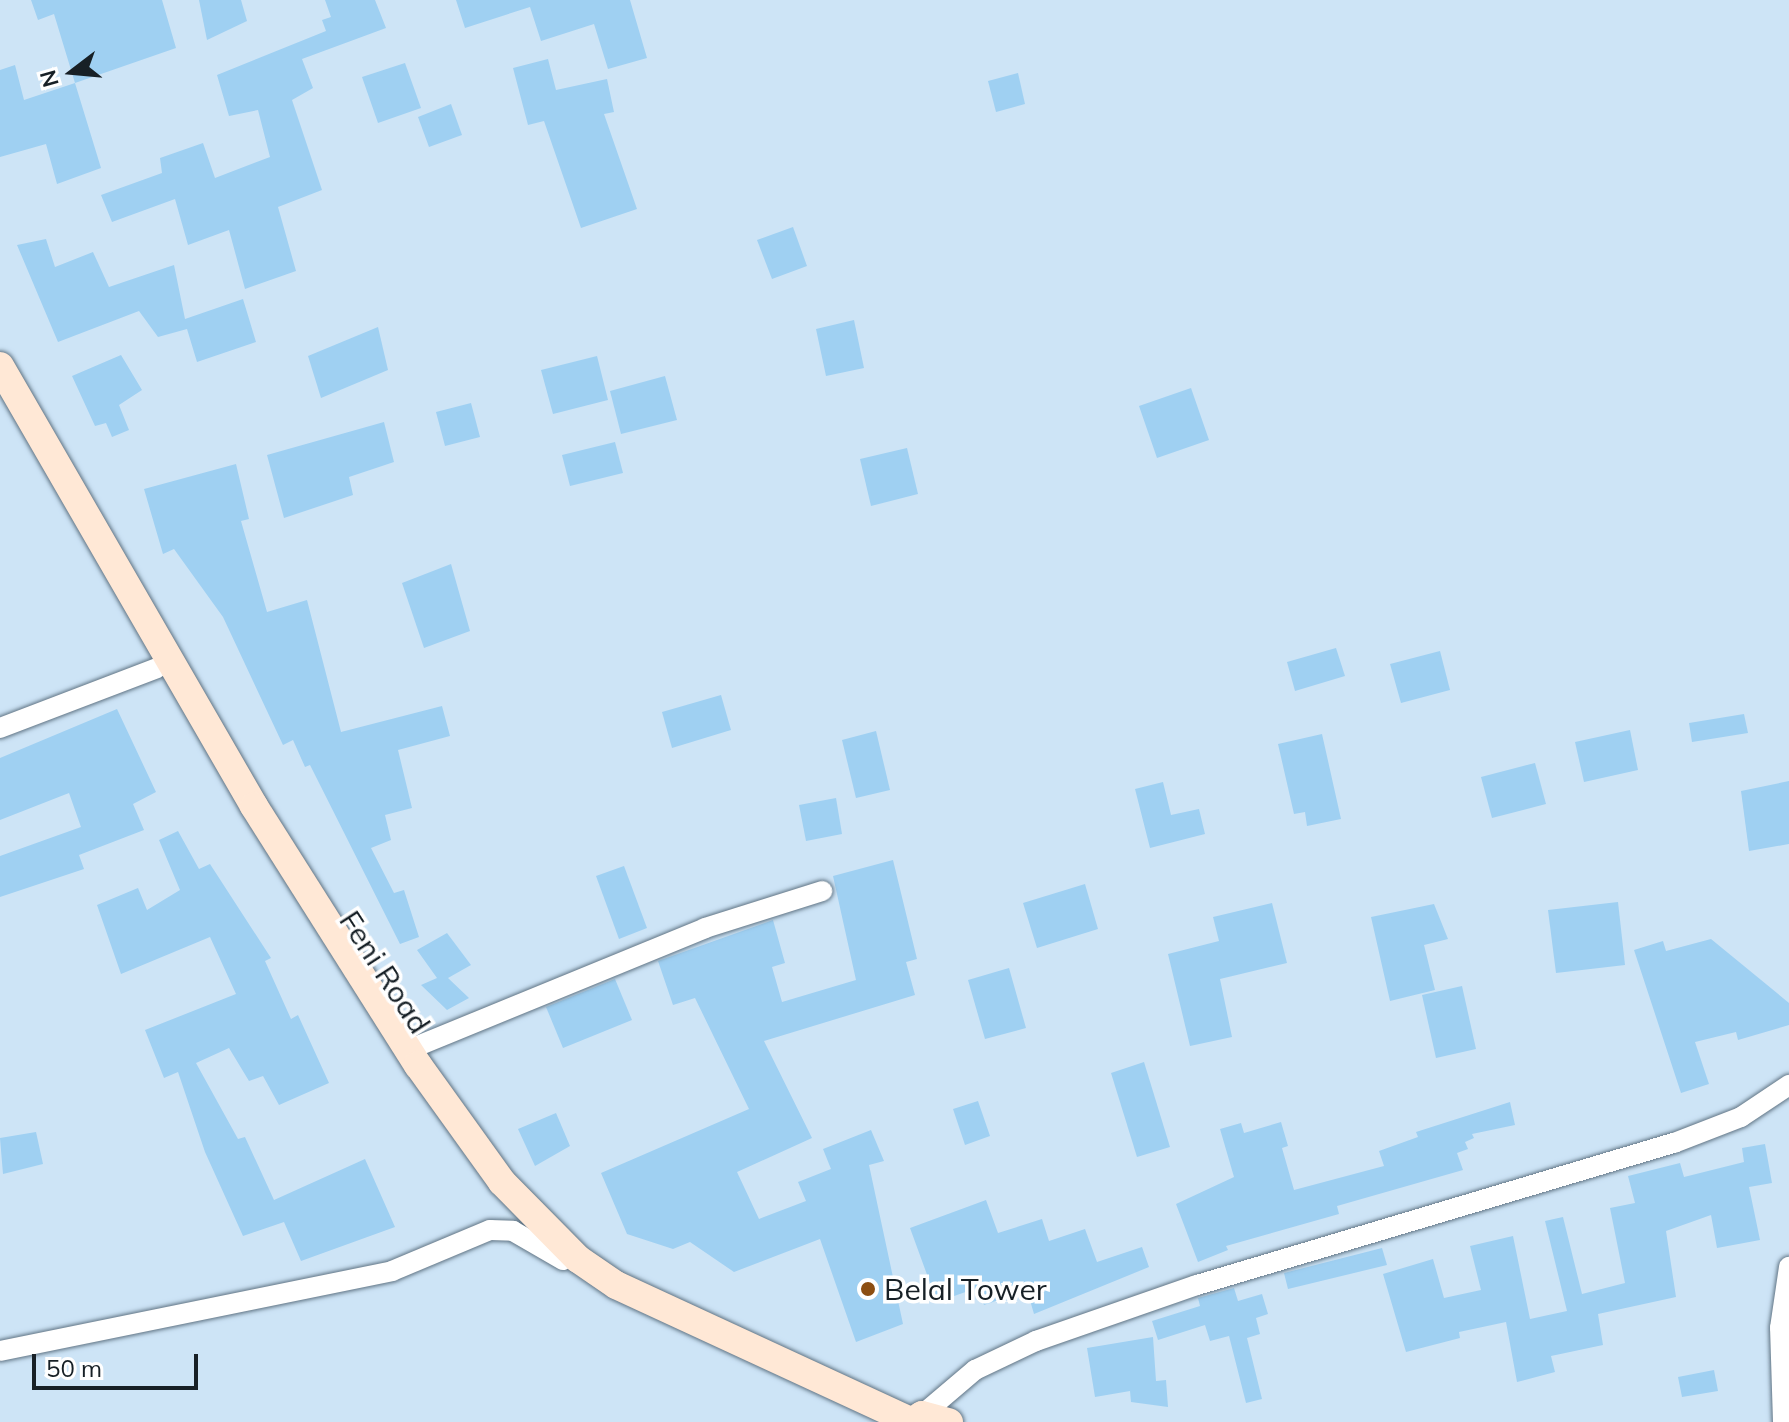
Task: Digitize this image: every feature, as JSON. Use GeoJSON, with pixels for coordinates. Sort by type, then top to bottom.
{"type":"FeatureCollection","features":[{"type":"Feature","properties":{"kind":"main road"},"geometry":{"type":"LineString","coordinates":[[0,366],[254,806],[408,1050],[502,1182],[578,1259],[675,1315],[915,1420],[949,1422]]}},
{"type":"Feature","properties":{"kind":"main road","name":"Feni Road"},"geometry":{"type":"LineString","coordinates":[[0,392],[157,668],[287,882],[465,1154],[505,1204],[563,1260],[597,1286],[671,1325],[879,1422]]}},
{"type":"Feature","properties":{"kind":"street"},"geometry":{"type":"LineString","coordinates":[[0,728],[157,668]]}},
{"type":"Feature","properties":{"kind":"street"},"geometry":{"type":"LineString","coordinates":[[408,1050],[678,939],[822,891]]}},
{"type":"Feature","properties":{"kind":"street"},"geometry":{"type":"LineString","coordinates":[[915,1420],[975,1370],[1036,1341],[1197,1285],[1674,1143],[1741,1117],[1789,1085]]}},
{"type":"Feature","properties":{"kind":"street"},"geometry":{"type":"LineString","coordinates":[[0,1351],[392,1271],[501,1229],[563,1260]]}},
{"type":"Feature","properties":{"kind":"street"},"geometry":{"type":"LineString","coordinates":[[1783,1422],[1780,1328],[1789,1267]]}},
{"type":"Feature","properties":{"kind":"building"},"geometry":{"type":"Polygon","coordinates":[[[31,0],[162,0],[176,48],[75,83],[54,14],[38,20],[31,0]]]}},
{"type":"Feature","properties":{"kind":"building"},"geometry":{"type":"Polygon","coordinates":[[[199,0],[241,0],[247,21],[207,40],[199,0]]]}},
{"type":"Feature","properties":{"kind":"building"},"geometry":{"type":"Polygon","coordinates":[[[325,0],[375,0],[386,28],[302,59],[313,88],[292,100],[322,190],[278,207],[296,271],[245,289],[229,230],[188,245],[175,199],[112,222],[101,195],[162,173],[160,158],[203,143],[215,178],[270,157],[258,110],[229,116],[217,75],[326,31],[322,20],[331,17],[325,0]]]}},
{"type":"Feature","properties":{"kind":"building"},"geometry":{"type":"Polygon","coordinates":[[[456,0],[630,0],[647,58],[608,69],[594,24],[541,41],[530,7],[465,28],[456,0]]]}},
{"type":"Feature","properties":{"kind":"building"},"geometry":{"type":"Polygon","coordinates":[[[548,59],[556,90],[607,79],[614,112],[604,114],[637,209],[581,228],[544,121],[528,125],[513,68],[548,59]]]}},
{"type":"Feature","properties":{"kind":"building"},"geometry":{"type":"Polygon","coordinates":[[[405,63],[421,108],[378,123],[362,77],[405,63]]]}},
{"type":"Feature","properties":{"kind":"building"},"geometry":{"type":"Polygon","coordinates":[[[15,65],[24,100],[75,83],[101,168],[57,184],[46,144],[0,157],[0,70],[15,65]]]}},
{"type":"Feature","properties":{"kind":"building"},"geometry":{"type":"Polygon","coordinates":[[[1018,73],[1025,104],[996,112],[988,81],[1018,73]]]}},
{"type":"Feature","properties":{"kind":"building"},"geometry":{"type":"Polygon","coordinates":[[[451,104],[462,135],[429,147],[418,117],[451,104]]]}},
{"type":"Feature","properties":{"kind":"building"},"geometry":{"type":"Polygon","coordinates":[[[793,227],[807,266],[772,279],[757,240],[793,227]]]}},
{"type":"Feature","properties":{"kind":"building"},"geometry":{"type":"Polygon","coordinates":[[[46,239],[55,267],[93,252],[109,287],[174,265],[185,319],[243,299],[256,342],[197,362],[187,329],[158,337],[139,311],[58,342],[17,245],[46,239]]]}},
{"type":"Feature","properties":{"kind":"building"},"geometry":{"type":"Polygon","coordinates":[[[854,320],[864,368],[826,376],[816,329],[854,320]]]}},
{"type":"Feature","properties":{"kind":"building"},"geometry":{"type":"Polygon","coordinates":[[[378,327],[388,370],[321,398],[308,356],[378,327]]]}},
{"type":"Feature","properties":{"kind":"building"},"geometry":{"type":"Polygon","coordinates":[[[121,355],[142,390],[119,405],[129,430],[112,437],[106,423],[95,426],[72,376],[121,355]]]}},
{"type":"Feature","properties":{"kind":"building"},"geometry":{"type":"Polygon","coordinates":[[[597,356],[608,400],[553,414],[541,370],[597,356]]]}},
{"type":"Feature","properties":{"kind":"building"},"geometry":{"type":"Polygon","coordinates":[[[665,376],[677,420],[621,434],[610,391],[665,376]]]}},
{"type":"Feature","properties":{"kind":"building"},"geometry":{"type":"Polygon","coordinates":[[[1191,388],[1209,440],[1157,458],[1139,406],[1191,388]]]}},
{"type":"Feature","properties":{"kind":"building"},"geometry":{"type":"Polygon","coordinates":[[[471,403],[480,437],[445,446],[436,412],[471,403]]]}},
{"type":"Feature","properties":{"kind":"building"},"geometry":{"type":"Polygon","coordinates":[[[384,422],[394,462],[349,477],[353,495],[284,518],[267,455],[384,422]]]}},
{"type":"Feature","properties":{"kind":"building"},"geometry":{"type":"Polygon","coordinates":[[[615,442],[623,473],[570,486],[562,455],[615,442]]]}},
{"type":"Feature","properties":{"kind":"building"},"geometry":{"type":"Polygon","coordinates":[[[907,448],[918,494],[871,506],[860,459],[907,448]]]}},
{"type":"Feature","properties":{"kind":"building"},"geometry":{"type":"Polygon","coordinates":[[[236,464],[249,519],[241,521],[267,612],[307,600],[341,732],[442,706],[450,736],[398,750],[412,808],[385,815],[391,840],[371,848],[394,893],[404,890],[419,937],[400,944],[310,765],[305,767],[293,740],[283,745],[223,617],[174,549],[163,554],[144,489],[236,464]]]}},
{"type":"Feature","properties":{"kind":"building"},"geometry":{"type":"Polygon","coordinates":[[[451,564],[470,631],[424,648],[402,583],[451,564]]]}},
{"type":"Feature","properties":{"kind":"building"},"geometry":{"type":"Polygon","coordinates":[[[1336,648],[1345,676],[1295,691],[1287,662],[1336,648]]]}},
{"type":"Feature","properties":{"kind":"building"},"geometry":{"type":"Polygon","coordinates":[[[1440,651],[1450,690],[1401,703],[1390,664],[1440,651]]]}},
{"type":"Feature","properties":{"kind":"building"},"geometry":{"type":"Polygon","coordinates":[[[721,695],[731,730],[672,748],[662,712],[721,695]]]}},
{"type":"Feature","properties":{"kind":"building"},"geometry":{"type":"Polygon","coordinates":[[[117,709],[156,792],[133,804],[144,830],[79,855],[84,869],[0,897],[0,856],[81,827],[69,793],[0,820],[0,758],[117,709]]]}},
{"type":"Feature","properties":{"kind":"building"},"geometry":{"type":"Polygon","coordinates":[[[1744,714],[1748,733],[1692,742],[1689,723],[1744,714]]]}},
{"type":"Feature","properties":{"kind":"building"},"geometry":{"type":"Polygon","coordinates":[[[1630,730],[1638,770],[1584,782],[1575,742],[1630,730]]]}},
{"type":"Feature","properties":{"kind":"building"},"geometry":{"type":"Polygon","coordinates":[[[876,731],[890,790],[856,798],[842,740],[876,731]]]}},
{"type":"Feature","properties":{"kind":"building"},"geometry":{"type":"Polygon","coordinates":[[[1322,734],[1341,819],[1307,826],[1305,812],[1294,814],[1278,744],[1322,734]]]}},
{"type":"Feature","properties":{"kind":"building"},"geometry":{"type":"Polygon","coordinates":[[[1535,763],[1546,804],[1492,818],[1481,777],[1535,763]]]}},
{"type":"Feature","properties":{"kind":"building"},"geometry":{"type":"Polygon","coordinates":[[[1789,781],[1789,844],[1749,851],[1741,791],[1789,781]]]}},
{"type":"Feature","properties":{"kind":"building"},"geometry":{"type":"Polygon","coordinates":[[[1163,782],[1171,815],[1199,809],[1205,834],[1150,848],[1135,789],[1163,782]]]}},
{"type":"Feature","properties":{"kind":"building"},"geometry":{"type":"Polygon","coordinates":[[[836,798],[842,834],[806,841],[799,805],[836,798]]]}},
{"type":"Feature","properties":{"kind":"building"},"geometry":{"type":"Polygon","coordinates":[[[178,831],[199,869],[210,864],[271,958],[265,961],[291,1019],[298,1015],[329,1083],[279,1105],[263,1076],[249,1081],[229,1048],[196,1063],[238,1139],[245,1137],[274,1200],[365,1159],[395,1227],[301,1261],[284,1222],[243,1236],[205,1152],[178,1072],[164,1078],[145,1030],[236,994],[210,937],[121,974],[97,905],[138,888],[147,910],[180,890],[159,840],[178,831]]]}},
{"type":"Feature","properties":{"kind":"building"},"geometry":{"type":"Polygon","coordinates":[[[893,860],[917,959],[906,962],[915,995],[764,1041],[812,1138],[737,1172],[759,1219],[806,1201],[798,1182],[831,1169],[823,1149],[871,1130],[884,1161],[869,1165],[903,1324],[856,1342],[820,1239],[734,1272],[690,1242],[673,1249],[627,1234],[601,1173],[749,1109],[695,998],[673,1005],[658,961],[773,920],[785,963],[772,967],[782,1002],[856,980],[833,876],[893,860]]]}},
{"type":"Feature","properties":{"kind":"building"},"geometry":{"type":"Polygon","coordinates":[[[624,866],[647,928],[619,939],[596,876],[624,866]]]}},
{"type":"Feature","properties":{"kind":"building"},"geometry":{"type":"Polygon","coordinates":[[[1085,884],[1098,929],[1037,948],[1023,903],[1085,884]]]}},
{"type":"Feature","properties":{"kind":"building"},"geometry":{"type":"Polygon","coordinates":[[[1618,902],[1625,965],[1556,973],[1548,910],[1618,902]]]}},
{"type":"Feature","properties":{"kind":"building"},"geometry":{"type":"Polygon","coordinates":[[[1272,903],[1287,963],[1220,979],[1232,1037],[1190,1046],[1168,954],[1219,941],[1213,917],[1272,903]]]}},
{"type":"Feature","properties":{"kind":"building"},"geometry":{"type":"Polygon","coordinates":[[[1434,904],[1448,939],[1424,945],[1435,990],[1390,1001],[1371,917],[1434,904]]]}},
{"type":"Feature","properties":{"kind":"building"},"geometry":{"type":"Polygon","coordinates":[[[447,933],[471,965],[448,978],[469,998],[447,1010],[421,985],[437,978],[417,950],[447,933]]]}},
{"type":"Feature","properties":{"kind":"building"},"geometry":{"type":"Polygon","coordinates":[[[1711,939],[1789,1003],[1789,1025],[1738,1040],[1736,1032],[1695,1042],[1709,1084],[1681,1093],[1634,950],[1663,941],[1666,951],[1711,939]]]}},
{"type":"Feature","properties":{"kind":"building"},"geometry":{"type":"Polygon","coordinates":[[[1009,968],[1026,1028],[985,1039],[968,980],[1009,968]]]}},
{"type":"Feature","properties":{"kind":"building"},"geometry":{"type":"Polygon","coordinates":[[[615,979],[632,1020],[563,1048],[546,1007],[615,979]]]}},
{"type":"Feature","properties":{"kind":"building"},"geometry":{"type":"Polygon","coordinates":[[[1462,986],[1476,1049],[1436,1058],[1422,995],[1462,986]]]}},
{"type":"Feature","properties":{"kind":"building"},"geometry":{"type":"Polygon","coordinates":[[[1144,1062],[1170,1147],[1137,1157],[1111,1073],[1144,1062]]]}},
{"type":"Feature","properties":{"kind":"building"},"geometry":{"type":"Polygon","coordinates":[[[978,1101],[990,1136],[965,1145],[953,1109],[978,1101]]]}},
{"type":"Feature","properties":{"kind":"building"},"geometry":{"type":"Polygon","coordinates":[[[1510,1102],[1515,1125],[1472,1134],[1474,1138],[1465,1142],[1468,1149],[1457,1153],[1463,1170],[1337,1206],[1339,1214],[1226,1246],[1228,1250],[1198,1262],[1176,1204],[1234,1177],[1220,1129],[1241,1123],[1244,1133],[1281,1122],[1288,1146],[1282,1148],[1294,1190],[1384,1166],[1379,1151],[1418,1137],[1416,1132],[1510,1102]]]}},
{"type":"Feature","properties":{"kind":"building"},"geometry":{"type":"Polygon","coordinates":[[[556,1113],[570,1146],[535,1166],[518,1129],[556,1113]]]}},
{"type":"Feature","properties":{"kind":"building"},"geometry":{"type":"Polygon","coordinates":[[[36,1132],[43,1164],[3,1174],[0,1138],[36,1132]]]}},
{"type":"Feature","properties":{"kind":"building"},"geometry":{"type":"Polygon","coordinates":[[[1765,1144],[1772,1183],[1749,1187],[1760,1240],[1717,1248],[1711,1215],[1666,1231],[1676,1297],[1598,1314],[1603,1345],[1551,1356],[1555,1372],[1517,1382],[1506,1322],[1459,1332],[1460,1338],[1406,1352],[1383,1274],[1433,1259],[1444,1298],[1481,1290],[1470,1246],[1513,1236],[1530,1319],[1567,1311],[1545,1221],[1563,1217],[1582,1294],[1625,1283],[1610,1208],[1635,1203],[1628,1176],[1680,1163],[1684,1177],[1744,1162],[1742,1148],[1765,1144]]]}},
{"type":"Feature","properties":{"kind":"building"},"geometry":{"type":"Polygon","coordinates":[[[986,1200],[998,1233],[1042,1219],[1049,1241],[1085,1229],[1097,1262],[1142,1247],[1149,1267],[1034,1314],[1027,1290],[984,1305],[977,1288],[937,1302],[910,1228],[986,1200]]]}},
{"type":"Feature","properties":{"kind":"building"},"geometry":{"type":"Polygon","coordinates":[[[1382,1248],[1387,1265],[1288,1289],[1284,1273],[1382,1248]]]}},
{"type":"Feature","properties":{"kind":"building"},"geometry":{"type":"Polygon","coordinates":[[[1234,1288],[1238,1301],[1262,1294],[1268,1314],[1256,1318],[1260,1334],[1247,1338],[1262,1399],[1246,1403],[1229,1336],[1210,1341],[1205,1325],[1158,1340],[1152,1321],[1200,1306],[1198,1298],[1234,1288]]]}},
{"type":"Feature","properties":{"kind":"building"},"geometry":{"type":"Polygon","coordinates":[[[1153,1337],[1156,1381],[1166,1380],[1168,1407],[1131,1402],[1130,1391],[1095,1397],[1087,1348],[1153,1337]]]}},
{"type":"Feature","properties":{"kind":"building"},"geometry":{"type":"Polygon","coordinates":[[[1714,1370],[1718,1391],[1682,1397],[1678,1377],[1714,1370]]]}},
{"type":"Feature","properties":{"kind":"place","name":"Belal Tower"},"geometry":{"type":"Point","coordinates":[868,1289]}}]}
